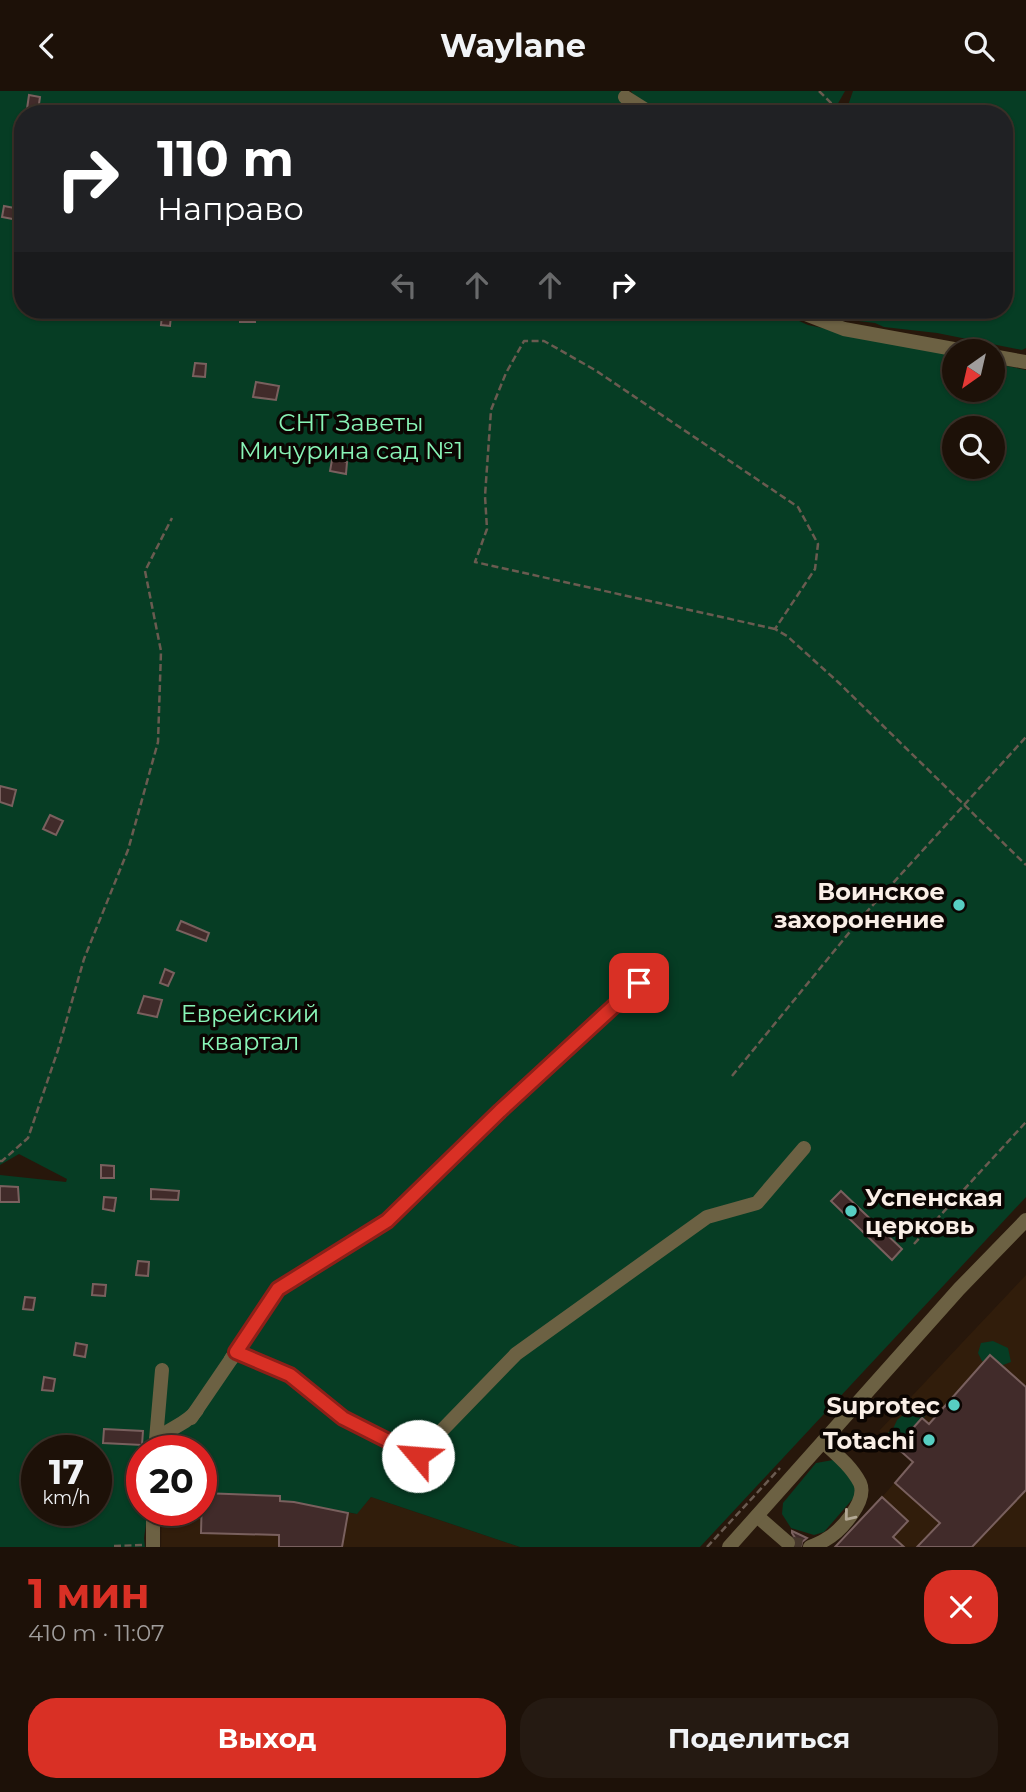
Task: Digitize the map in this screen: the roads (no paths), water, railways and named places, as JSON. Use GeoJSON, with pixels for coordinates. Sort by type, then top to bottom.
{"type":"FeatureCollection","features":[{"type":"Feature","properties":{"kind":"street"},"geometry":{"type":"LineString","coordinates":[[625,97],[638,105]]}},
{"type":"Feature","properties":{"kind":"street"},"geometry":{"type":"LineString","coordinates":[[818,319],[844,329],[942,347]]}},
{"type":"Feature","properties":{"kind":"street"},"geometry":{"type":"LineString","coordinates":[[1005,358],[1026,362]]}},
{"type":"Feature","properties":{"kind":"street"},"geometry":{"type":"LineString","coordinates":[[162,1435],[191,1418],[278,1289],[387,1221],[500,1111],[639,983]]}},
{"type":"Feature","properties":{"kind":"street"},"geometry":{"type":"LineString","coordinates":[[236,1352],[290,1375],[343,1418],[418,1456],[516,1355],[707,1217],[757,1203],[803,1148]]}},
{"type":"Feature","properties":{"kind":"street"},"geometry":{"type":"LineString","coordinates":[[729,1547],[959,1289],[1026,1220]]}},
{"type":"Feature","properties":{"kind":"street"},"geometry":{"type":"LineString","coordinates":[[157,1435],[162,1370]]}},
{"type":"Feature","properties":{"kind":"street"},"geometry":{"type":"LineString","coordinates":[[810,1547],[827,1539],[851,1515],[861,1499],[861,1485],[845,1462],[823,1442]]}},
{"type":"Feature","properties":{"kind":"street"},"geometry":{"type":"LineString","coordinates":[[757,1516],[789,1543]]}},
{"type":"Feature","properties":{"kind":"street"},"geometry":{"type":"LineString","coordinates":[[153,1526],[153,1546]]}},
{"type":"Feature","properties":{"kind":"tunnel"},"geometry":{"type":"LineString","coordinates":[[788,1543],[810,1547]]}},
{"type":"Feature","properties":{"kind":"place","name":"Воинское захоронение"},"geometry":{"type":"Point","coordinates":[959,905]}},
{"type":"Feature","properties":{"kind":"place","name":"Успенская церковь"},"geometry":{"type":"Point","coordinates":[851,1211]}},
{"type":"Feature","properties":{"kind":"place","name":"Suprotec"},"geometry":{"type":"Point","coordinates":[954,1405]}},
{"type":"Feature","properties":{"kind":"place","name":"Totachi"},"geometry":{"type":"Point","coordinates":[929,1440]}},
{"type":"Feature","properties":{"kind":"park label","name":"СНТ Заветы Мичурина сад №1"},"geometry":{"type":"Point","coordinates":[351,436]}},
{"type":"Feature","properties":{"kind":"park label","name":"Еврейский квартал"},"geometry":{"type":"Point","coordinates":[250,1027]}}]}
